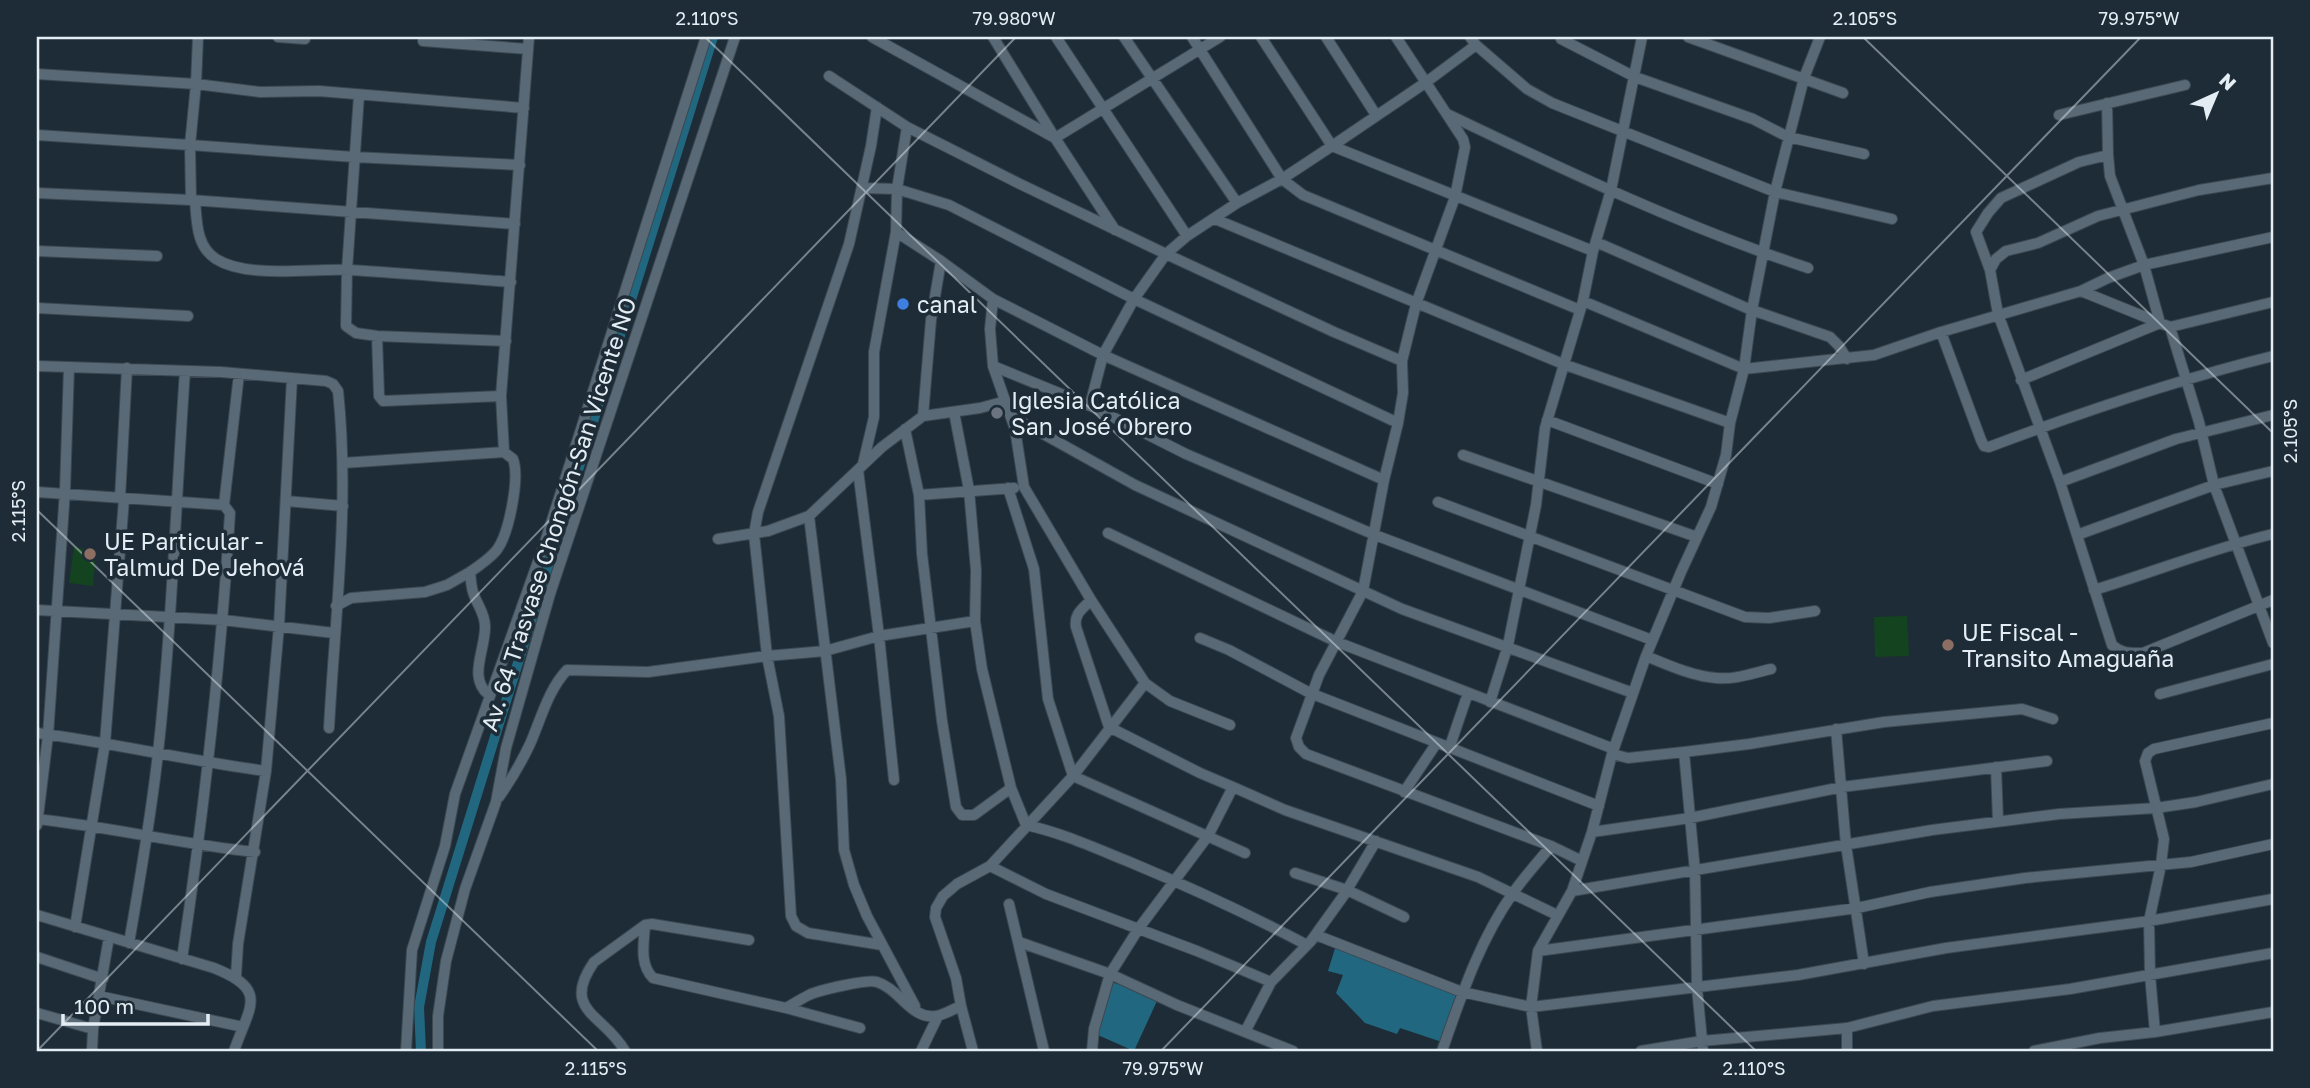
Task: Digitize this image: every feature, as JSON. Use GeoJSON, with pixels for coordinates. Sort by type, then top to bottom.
{"type":"FeatureCollection","features":[{"type":"Feature","properties":{"kind":"street"},"geometry":{"type":"LineString","coordinates":[[198,37],[197,84],[190,145],[193,200],[203,246],[214,258],[246,270],[346,270],[511,282]]}},
{"type":"Feature","properties":{"kind":"street"},"geometry":{"type":"LineString","coordinates":[[278,37],[305,39]]}},
{"type":"Feature","properties":{"kind":"street"},"geometry":{"type":"LineString","coordinates":[[336,606],[351,598],[425,592],[447,585],[470,572],[496,550],[508,526],[515,463],[504,452],[501,396],[529,37]]}},
{"type":"Feature","properties":{"kind":"street"},"geometry":{"type":"LineString","coordinates":[[406,1051],[415,937],[445,846],[455,794],[545,542],[706,37]]}},
{"type":"Feature","properties":{"kind":"street","name":"Av. 64 Trasvase Chongón-San Vicente NO"},"geometry":{"type":"LineString","coordinates":[[438,1051],[438,1016],[446,961],[465,889],[496,802],[506,748],[550,594],[735,37]]}},
{"type":"Feature","properties":{"kind":"street"},"geometry":{"type":"LineString","coordinates":[[872,37],[1055,138]]}},
{"type":"Feature","properties":{"kind":"street"},"geometry":{"type":"LineString","coordinates":[[993,37],[1115,230]]}},
{"type":"Feature","properties":{"kind":"street"},"geometry":{"type":"LineString","coordinates":[[1056,37],[1187,236]]}},
{"type":"Feature","properties":{"kind":"street"},"geometry":{"type":"LineString","coordinates":[[1124,37],[1237,203]]}},
{"type":"Feature","properties":{"kind":"street"},"geometry":{"type":"LineString","coordinates":[[1192,37],[1282,179],[1303,195],[1744,369],[1874,355],[1998,314],[2081,291],[2144,265],[2273,237]]}},
{"type":"Feature","properties":{"kind":"street"},"geometry":{"type":"LineString","coordinates":[[1055,138],[1220,37]]}},
{"type":"Feature","properties":{"kind":"street"},"geometry":{"type":"LineString","coordinates":[[1261,37],[1332,146],[1455,197],[1595,247],[1752,310],[1830,337],[1847,359]]}},
{"type":"Feature","properties":{"kind":"street"},"geometry":{"type":"LineString","coordinates":[[1326,37],[1376,115]]}},
{"type":"Feature","properties":{"kind":"street"},"geometry":{"type":"LineString","coordinates":[[1396,37],[1463,139],[1465,147],[1455,197],[1416,304],[1402,361],[1403,393],[1398,423],[1363,591],[1310,693],[1296,738],[1299,747],[1306,754],[1551,846],[1582,861]]}},
{"type":"Feature","properties":{"kind":"street"},"geometry":{"type":"LineString","coordinates":[[1490,702],[1507,648],[1530,536],[1547,419],[1581,306],[1611,190],[1642,37]]}},
{"type":"Feature","properties":{"kind":"street"},"geometry":{"type":"LineString","coordinates":[[1688,37],[1843,93]]}},
{"type":"Feature","properties":{"kind":"street"},"geometry":{"type":"LineString","coordinates":[[1538,1051],[1531,1007],[1538,951],[1572,891],[1592,831],[1613,751],[1646,656],[1711,507],[1726,454],[1730,423],[1744,369],[1752,310],[1775,192],[1804,78],[1820,37]]}},
{"type":"Feature","properties":{"kind":"street"},"geometry":{"type":"LineString","coordinates":[[1561,39],[1635,77],[1753,119],[1788,137],[1864,153]]}},
{"type":"Feature","properties":{"kind":"street"},"geometry":{"type":"LineString","coordinates":[[423,41],[528,50]]}},
{"type":"Feature","properties":{"kind":"street"},"geometry":{"type":"LineString","coordinates":[[1090,405],[1103,355],[1134,299],[1166,254],[1187,236],[1237,203],[1282,179],[1424,83],[1473,41],[1539,97],[1775,192],[1892,219]]}},
{"type":"Feature","properties":{"kind":"street"},"geometry":{"type":"LineString","coordinates":[[37,74],[197,84],[260,93],[319,91],[524,108]]}},
{"type":"Feature","properties":{"kind":"street"},"geometry":{"type":"LineString","coordinates":[[829,76],[907,127],[1115,230],[1402,361]]}},
{"type":"Feature","properties":{"kind":"street"},"geometry":{"type":"LineString","coordinates":[[2059,115],[2185,85]]}},
{"type":"Feature","properties":{"kind":"street"},"geometry":{"type":"LineString","coordinates":[[359,95],[346,270],[346,326],[356,334],[377,336],[506,341]]}},
{"type":"Feature","properties":{"kind":"street"},"geometry":{"type":"LineString","coordinates":[[2107,103],[2110,176],[2186,379],[2214,485],[2273,643]]}},
{"type":"Feature","properties":{"kind":"street"},"geometry":{"type":"LineString","coordinates":[[877,107],[863,188],[849,244],[758,512],[754,534],[767,656],[779,716],[791,916],[796,926],[808,933],[882,945]]}},
{"type":"Feature","properties":{"kind":"street"},"geometry":{"type":"LineString","coordinates":[[1447,114],[1611,190],[1764,253],[1808,268]]}},
{"type":"Feature","properties":{"kind":"street"},"geometry":{"type":"LineString","coordinates":[[894,779],[860,467],[874,417],[874,352],[896,232],[898,189],[907,127]]}},
{"type":"Feature","properties":{"kind":"street"},"geometry":{"type":"LineString","coordinates":[[37,135],[354,157],[520,165]]}},
{"type":"Feature","properties":{"kind":"street"},"geometry":{"type":"LineString","coordinates":[[2108,155],[2079,162],[2001,198],[1987,213],[1976,232],[1990,270],[1998,314],[2060,482],[2112,645],[2126,653],[2143,653],[2273,600]]}},
{"type":"Feature","properties":{"kind":"street"},"geometry":{"type":"LineString","coordinates":[[1990,270],[1996,259],[2006,251],[2038,243],[2098,216],[2199,190],[2273,178]]}},
{"type":"Feature","properties":{"kind":"street"},"geometry":{"type":"LineString","coordinates":[[863,188],[898,189],[948,205],[1134,299],[1398,423]]}},
{"type":"Feature","properties":{"kind":"street"},"geometry":{"type":"LineString","coordinates":[[37,193],[193,200],[514,224]]}},
{"type":"Feature","properties":{"kind":"street"},"geometry":{"type":"LineString","coordinates":[[1215,219],[1563,364],[1730,423]]}},
{"type":"Feature","properties":{"kind":"street"},"geometry":{"type":"LineString","coordinates":[[896,232],[993,299],[1103,355],[1384,480]]}},
{"type":"Feature","properties":{"kind":"street"},"geometry":{"type":"LineString","coordinates":[[37,250],[157,256]]}},
{"type":"Feature","properties":{"kind":"street"},"geometry":{"type":"LineString","coordinates":[[923,416],[931,320],[941,261]]}},
{"type":"Feature","properties":{"kind":"street"},"geometry":{"type":"LineString","coordinates":[[2081,291],[2165,325]]}},
{"type":"Feature","properties":{"kind":"street"},"geometry":{"type":"LineString","coordinates":[[993,299],[990,329],[993,366],[1015,429],[1024,487],[1091,600],[1145,683],[1170,701],[1230,725]]}},
{"type":"Feature","properties":{"kind":"street"},"geometry":{"type":"LineString","coordinates":[[2021,380],[2165,325],[2273,302]]}},
{"type":"Feature","properties":{"kind":"street"},"geometry":{"type":"LineString","coordinates":[[37,308],[188,316]]}},
{"type":"Feature","properties":{"kind":"street"},"geometry":{"type":"LineString","coordinates":[[1941,332],[1984,446],[1989,447],[2186,379],[2273,356]]}},
{"type":"Feature","properties":{"kind":"street"},"geometry":{"type":"LineString","coordinates":[[377,336],[379,396],[383,401],[501,396]]}},
{"type":"Feature","properties":{"kind":"street"},"geometry":{"type":"LineString","coordinates":[[37,366],[239,374],[326,381],[333,384],[338,391],[343,506],[329,728]]}},
{"type":"Feature","properties":{"kind":"street"},"geometry":{"type":"LineString","coordinates":[[993,366],[1090,405],[1186,454],[1375,535],[1548,603],[1652,640]]}},
{"type":"Feature","properties":{"kind":"street"},"geometry":{"type":"LineString","coordinates":[[37,825],[65,494],[69,367]]}},
{"type":"Feature","properties":{"kind":"street"},"geometry":{"type":"LineString","coordinates":[[75,927],[105,743],[122,498],[127,368]]}},
{"type":"Feature","properties":{"kind":"street"},"geometry":{"type":"LineString","coordinates":[[129,943],[158,752],[170,617],[185,371]]}},
{"type":"Feature","properties":{"kind":"street"},"geometry":{"type":"LineString","coordinates":[[182,958],[209,764],[230,513],[225,505],[239,374]]}},
{"type":"Feature","properties":{"kind":"street"},"geometry":{"type":"LineString","coordinates":[[236,976],[238,944],[266,771],[279,626],[292,378]]}},
{"type":"Feature","properties":{"kind":"street"},"geometry":{"type":"LineString","coordinates":[[718,540],[754,534],[809,516],[860,467],[923,416],[980,408],[1006,401]]}},
{"type":"Feature","properties":{"kind":"street"},"geometry":{"type":"LineString","coordinates":[[954,412],[969,490],[976,569],[975,621],[982,669],[1011,788],[1026,825]]}},
{"type":"Feature","properties":{"kind":"street"},"geometry":{"type":"LineString","coordinates":[[2060,482],[2176,439],[2273,415]]}},
{"type":"Feature","properties":{"kind":"street"},"geometry":{"type":"LineString","coordinates":[[1011,416],[1135,485],[1259,545],[1402,609],[1633,693]]}},
{"type":"Feature","properties":{"kind":"street"},"geometry":{"type":"LineString","coordinates":[[1547,419],[1718,484]]}},
{"type":"Feature","properties":{"kind":"street"},"geometry":{"type":"LineString","coordinates":[[905,429],[919,495],[922,554],[942,720],[956,807],[962,815],[974,815],[1011,788]]}},
{"type":"Feature","properties":{"kind":"street"},"geometry":{"type":"LineString","coordinates":[[343,463],[504,452]]}},
{"type":"Feature","properties":{"kind":"street"},"geometry":{"type":"LineString","coordinates":[[1464,454],[1697,537]]}},
{"type":"Feature","properties":{"kind":"street"},"geometry":{"type":"LineString","coordinates":[[2077,535],[2214,485],[2273,471]]}},
{"type":"Feature","properties":{"kind":"street"},"geometry":{"type":"LineString","coordinates":[[919,495],[1024,487]]}},
{"type":"Feature","properties":{"kind":"street"},"geometry":{"type":"LineString","coordinates":[[1008,488],[1034,569],[1048,699],[1073,776],[1245,853]]}},
{"type":"Feature","properties":{"kind":"street"},"geometry":{"type":"LineString","coordinates":[[37,492],[225,505]]}},
{"type":"Feature","properties":{"kind":"street"},"geometry":{"type":"LineString","coordinates":[[286,501],[343,506]]}},
{"type":"Feature","properties":{"kind":"street"},"geometry":{"type":"LineString","coordinates":[[1438,502],[1745,617],[1769,618],[1815,611]]}},
{"type":"Feature","properties":{"kind":"street"},"geometry":{"type":"LineString","coordinates":[[809,516],[841,779],[844,850],[854,885],[918,1014]]}},
{"type":"Feature","properties":{"kind":"street"},"geometry":{"type":"LineString","coordinates":[[1108,533],[1337,642],[1628,758],[1749,744],[1836,729],[2022,709],[2053,719]]}},
{"type":"Feature","properties":{"kind":"street"},"geometry":{"type":"LineString","coordinates":[[2094,590],[2236,543],[2273,534]]}},
{"type":"Feature","properties":{"kind":"street"},"geometry":{"type":"LineString","coordinates":[[470,572],[473,593],[483,613],[485,625],[478,676],[481,686],[489,695]]}},
{"type":"Feature","properties":{"kind":"street"},"geometry":{"type":"LineString","coordinates":[[1091,600],[1074,619],[1109,727],[1200,773],[1285,810],[1478,877],[1557,915]]}},
{"type":"Feature","properties":{"kind":"street"},"geometry":{"type":"LineString","coordinates":[[37,610],[223,620],[334,632]]}},
{"type":"Feature","properties":{"kind":"street"},"geometry":{"type":"LineString","coordinates":[[496,802],[516,773],[556,681],[567,670],[648,672],[825,651],[879,636],[975,621]]}},
{"type":"Feature","properties":{"kind":"street"},"geometry":{"type":"LineString","coordinates":[[1200,638],[1229,650],[1310,693],[1599,806]]}},
{"type":"Feature","properties":{"kind":"street"},"geometry":{"type":"LineString","coordinates":[[1646,656],[1696,675],[1718,679],[1746,676],[1772,669]]}},
{"type":"Feature","properties":{"kind":"street"},"geometry":{"type":"LineString","coordinates":[[2160,694],[2273,664]]}},
{"type":"Feature","properties":{"kind":"street"},"geometry":{"type":"LineString","coordinates":[[973,1051],[956,978],[935,917],[936,908],[943,896],[957,884],[990,866],[1073,776],[1145,683]]}},
{"type":"Feature","properties":{"kind":"street"},"geometry":{"type":"LineString","coordinates":[[1450,746],[1468,693]]}},
{"type":"Feature","properties":{"kind":"street"},"geometry":{"type":"LineString","coordinates":[[2155,1032],[2149,922],[2164,839],[2146,761],[2148,753],[2154,749],[2273,723]]}},
{"type":"Feature","properties":{"kind":"street"},"geometry":{"type":"LineString","coordinates":[[1836,729],[1846,845],[1864,964]]}},
{"type":"Feature","properties":{"kind":"street"},"geometry":{"type":"LineString","coordinates":[[43,734],[158,752],[209,764],[266,771]]}},
{"type":"Feature","properties":{"kind":"street"},"geometry":{"type":"LineString","coordinates":[[1404,792],[1436,744]]}},
{"type":"Feature","properties":{"kind":"street"},"geometry":{"type":"LineString","coordinates":[[1684,752],[1695,871],[1697,988],[1702,1046]]}},
{"type":"Feature","properties":{"kind":"street"},"geometry":{"type":"LineString","coordinates":[[1592,831],[1690,818],[1842,787],[2047,761]]}},
{"type":"Feature","properties":{"kind":"street"},"geometry":{"type":"LineString","coordinates":[[1996,767],[1998,821]]}},
{"type":"Feature","properties":{"kind":"street"},"geometry":{"type":"LineString","coordinates":[[1572,891],[1998,821],[2156,808],[2208,800],[2273,784]]}},
{"type":"Feature","properties":{"kind":"street"},"geometry":{"type":"LineString","coordinates":[[1092,1051],[1094,1029],[1110,974],[1139,928],[1208,836],[1233,787]]}},
{"type":"Feature","properties":{"kind":"street"},"geometry":{"type":"LineString","coordinates":[[37,819],[91,825],[199,846],[254,852]]}},
{"type":"Feature","properties":{"kind":"street"},"geometry":{"type":"LineString","coordinates":[[1026,825],[1054,831],[1175,881],[1244,911],[1307,945]]}},
{"type":"Feature","properties":{"kind":"street"},"geometry":{"type":"LineString","coordinates":[[1245,1032],[1271,982],[1316,935],[1376,841]]}},
{"type":"Feature","properties":{"kind":"street"},"geometry":{"type":"LineString","coordinates":[[1538,951],[1857,908],[1930,892],[2011,880],[2225,856],[2273,844]]}},
{"type":"Feature","properties":{"kind":"street"},"geometry":{"type":"LineString","coordinates":[[1442,1051],[1462,992],[1484,944],[1513,893],[1551,846]]}},
{"type":"Feature","properties":{"kind":"street"},"geometry":{"type":"LineString","coordinates":[[990,866],[1046,894],[1139,928],[1271,982]]}},
{"type":"Feature","properties":{"kind":"street"},"geometry":{"type":"LineString","coordinates":[[1295,873],[1347,890],[1405,917]]}},
{"type":"Feature","properties":{"kind":"street"},"geometry":{"type":"LineString","coordinates":[[1316,935],[1462,992],[1531,1007],[1697,988],[1864,964],[1946,948],[2149,922],[2273,899]]}},
{"type":"Feature","properties":{"kind":"street"},"geometry":{"type":"LineString","coordinates":[[1009,904],[1044,1051]]}},
{"type":"Feature","properties":{"kind":"street"},"geometry":{"type":"LineString","coordinates":[[37,915],[236,976],[249,987],[252,1001],[234,1051]]}},
{"type":"Feature","properties":{"kind":"street"},"geometry":{"type":"LineString","coordinates":[[625,1051],[609,1029],[586,1009],[580,992],[594,962],[645,925],[652,924],[749,940]]}},
{"type":"Feature","properties":{"kind":"street"},"geometry":{"type":"LineString","coordinates":[[645,925],[644,962],[653,978],[860,1028]]}},
{"type":"Feature","properties":{"kind":"street"},"geometry":{"type":"LineString","coordinates":[[92,1051],[93,1029],[109,937]]}},
{"type":"Feature","properties":{"kind":"street"},"geometry":{"type":"LineString","coordinates":[[1019,942],[1110,974],[1177,1005],[1293,1051]]}},
{"type":"Feature","properties":{"kind":"street"},"geometry":{"type":"LineString","coordinates":[[1641,1051],[1847,1028],[1933,1006],[2070,989],[2273,953]]}},
{"type":"Feature","properties":{"kind":"street"},"geometry":{"type":"LineString","coordinates":[[37,957],[103,979]]}},
{"type":"Feature","properties":{"kind":"street"},"geometry":{"type":"LineString","coordinates":[[786,1008],[827,989],[876,981],[890,988],[918,1014],[938,1016],[961,1006]]}},
{"type":"Feature","properties":{"kind":"street"},"geometry":{"type":"LineString","coordinates":[[99,996],[243,1027]]}},
{"type":"Feature","properties":{"kind":"street"},"geometry":{"type":"LineString","coordinates":[[2034,1051],[2054,1050],[2100,1038],[2155,1032],[2273,1012]]}},
{"type":"Feature","properties":{"kind":"street"},"geometry":{"type":"LineString","coordinates":[[37,1013],[93,1029]]}},
{"type":"Feature","properties":{"kind":"street"},"geometry":{"type":"LineString","coordinates":[[920,1051],[938,1016]]}},
{"type":"Feature","properties":{"kind":"street"},"geometry":{"type":"LineString","coordinates":[[1847,1028],[1847,1051]]}},
{"type":"Feature","properties":{"kind":"green space"},"geometry":{"type":"Polygon","coordinates":[[[74,547],[96,551],[93,586],[69,583],[74,547]]]}},
{"type":"Feature","properties":{"kind":"green space"},"geometry":{"type":"Polygon","coordinates":[[[1907,616],[1909,656],[1875,657],[1874,617],[1907,616]]]}},
{"type":"Feature","properties":{"kind":"water"},"geometry":{"type":"Polygon","coordinates":[[[1336,945],[1458,994],[1442,1042],[1400,1028],[1397,1034],[1365,1023],[1336,993],[1343,975],[1328,971],[1336,945]]]}},
{"type":"Feature","properties":{"kind":"water"},"geometry":{"type":"Polygon","coordinates":[[[1110,982],[1127,986],[1157,1001],[1134,1051],[1091,1032],[1110,982]]]}},
{"type":"Feature","properties":{"kind":"waterway"},"geometry":{"type":"LineString","coordinates":[[421,1051],[419,1007],[431,942],[713,37]]}},
{"type":"Feature","properties":{"kind":"place","name":"canal"},"geometry":{"type":"Point","coordinates":[903,304]}},
{"type":"Feature","properties":{"kind":"place","name":"Iglesia Católica San José Obrero"},"geometry":{"type":"Point","coordinates":[997,413]}},
{"type":"Feature","properties":{"kind":"place","name":"UE Particular - Talmud De Jehová"},"geometry":{"type":"Point","coordinates":[90,554]}},
{"type":"Feature","properties":{"kind":"place","name":"UE Fiscal - Transito Amaguaña"},"geometry":{"type":"Point","coordinates":[1948,645]}}]}
